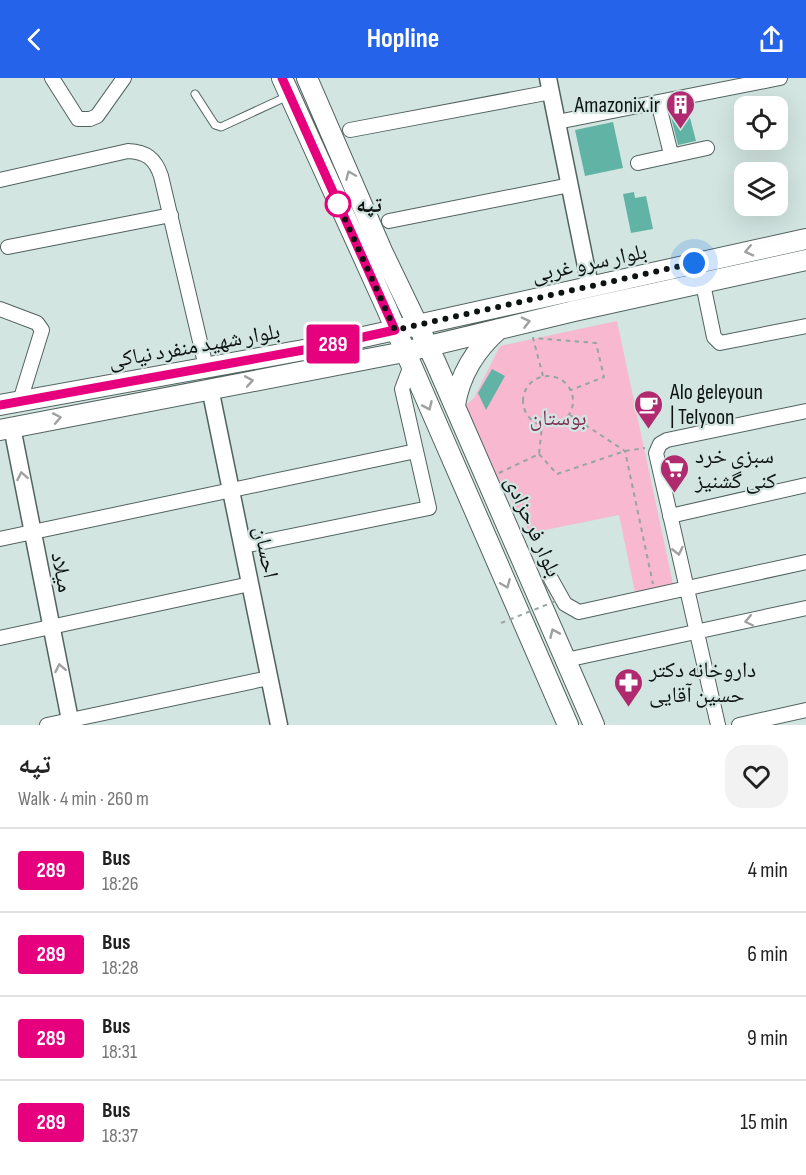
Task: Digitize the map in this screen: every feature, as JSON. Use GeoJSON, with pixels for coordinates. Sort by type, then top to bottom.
{"type":"FeatureCollection","features":[{"type":"Feature","properties":{"kind":"main road"},"geometry":{"type":"LineString","coordinates":[[307,78],[382,251],[417,324]]}},
{"type":"Feature","properties":{"kind":"main road"},"geometry":{"type":"LineString","coordinates":[[286,87],[465,489],[566,725]]}},
{"type":"Feature","properties":{"kind":"main road","name":"بلوار سرو غربی"},"geometry":{"type":"LineString","coordinates":[[395,330],[806,239]]}},
{"type":"Feature","properties":{"kind":"main road"},"geometry":{"type":"LineString","coordinates":[[362,258],[375,265],[380,263],[382,251]]}},
{"type":"Feature","properties":{"kind":"main road","name":"بلوار سرو غربی"},"geometry":{"type":"LineString","coordinates":[[428,346],[806,260]]}},
{"type":"Feature","properties":{"kind":"main road","name":"بلوار فرحزادی"},"geometry":{"type":"LineString","coordinates":[[417,324],[492,477],[594,725]]}},
{"type":"Feature","properties":{"kind":"main road"},"geometry":{"type":"LineString","coordinates":[[455,405],[458,388],[468,365],[485,342],[500,329]]}},
{"type":"Feature","properties":{"kind":"main road","name":"بلوار شهید منفرد نیاکی"},"geometry":{"type":"LineString","coordinates":[[0,405],[309,349],[395,330]]}},
{"type":"Feature","properties":{"kind":"main road","name":"بلوار شهید منفرد نیاکی"},"geometry":{"type":"LineString","coordinates":[[6,429],[210,388],[407,360],[428,346]]}},
{"type":"Feature","properties":{"kind":"main road"},"geometry":{"type":"LineString","coordinates":[[465,489],[473,478],[492,477]]}},
{"type":"Feature","properties":{"kind":"street"},"geometry":{"type":"LineString","coordinates":[[52,78],[78,119],[90,119],[102,110],[124,78]]}},
{"type":"Feature","properties":{"kind":"street"},"geometry":{"type":"LineString","coordinates":[[557,122],[780,78]]}},
{"type":"Feature","properties":{"kind":"street"},"geometry":{"type":"LineString","coordinates":[[350,130],[549,85],[590,286]]}},
{"type":"Feature","properties":{"kind":"street"},"geometry":{"type":"LineString","coordinates":[[658,102],[670,154]]}},
{"type":"Feature","properties":{"kind":"street"},"geometry":{"type":"LineString","coordinates":[[638,163],[670,154],[707,148]]}},
{"type":"Feature","properties":{"kind":"street"},"geometry":{"type":"LineString","coordinates":[[0,180],[128,151],[146,153],[157,165],[171,215],[206,367]]}},
{"type":"Feature","properties":{"kind":"street"},"geometry":{"type":"LineString","coordinates":[[389,221],[570,185]]}},
{"type":"Feature","properties":{"kind":"street"},"geometry":{"type":"LineString","coordinates":[[8,247],[171,215]]}},
{"type":"Feature","properties":{"kind":"street"},"geometry":{"type":"LineString","coordinates":[[703,284],[714,337],[720,343],[806,326]]}},
{"type":"Feature","properties":{"kind":"street"},"geometry":{"type":"LineString","coordinates":[[0,309],[37,323],[42,330],[20,401]]}},
{"type":"Feature","properties":{"kind":"street"},"geometry":{"type":"LineString","coordinates":[[243,546],[429,508],[402,389],[407,360]]}},
{"type":"Feature","properties":{"kind":"street","name":"احسان"},"geometry":{"type":"LineString","coordinates":[[210,388],[279,725]]}},
{"type":"Feature","properties":{"kind":"street"},"geometry":{"type":"LineString","coordinates":[[718,725],[656,453],[660,444],[667,441],[806,411]]}},
{"type":"Feature","properties":{"kind":"street","name":"میلاد"},"geometry":{"type":"LineString","coordinates":[[6,429],[33,532],[70,723]]}},
{"type":"Feature","properties":{"kind":"street"},"geometry":{"type":"LineString","coordinates":[[0,539],[416,451]]}},
{"type":"Feature","properties":{"kind":"street"},"geometry":{"type":"LineString","coordinates":[[670,516],[806,485]]}},
{"type":"Feature","properties":{"kind":"street"},"geometry":{"type":"LineString","coordinates":[[551,579],[565,604],[579,612],[806,562]]}},
{"type":"Feature","properties":{"kind":"street"},"geometry":{"type":"LineString","coordinates":[[0,638],[250,584]]}},
{"type":"Feature","properties":{"kind":"street"},"geometry":{"type":"LineString","coordinates":[[566,660],[806,608]]}},
{"type":"Feature","properties":{"kind":"street"},"geometry":{"type":"LineString","coordinates":[[47,725],[70,723],[269,678]]}},
{"type":"Feature","properties":{"kind":"street"},"geometry":{"type":"LineString","coordinates":[[738,725],[806,710]]}},
{"type":"Feature","properties":{"kind":"lane"},"geometry":{"type":"LineString","coordinates":[[195,94],[215,125],[221,127],[286,87]]}},
{"type":"Feature","properties":{"kind":"path"},"geometry":{"type":"LineString","coordinates":[[543,376],[533,338],[596,343],[604,376],[572,390]]}},
{"type":"Feature","properties":{"kind":"path"},"geometry":{"type":"LineString","coordinates":[[543,376],[560,378],[572,390],[573,407],[570,415],[558,425],[542,426],[528,417],[523,401],[528,385],[543,376]]}},
{"type":"Feature","properties":{"kind":"path"},"geometry":{"type":"LineString","coordinates":[[570,415],[625,451],[655,596]]}},
{"type":"Feature","properties":{"kind":"path"},"geometry":{"type":"LineString","coordinates":[[542,426],[539,454],[557,474],[625,451],[645,447],[656,453]]}},
{"type":"Feature","properties":{"kind":"path"},"geometry":{"type":"LineString","coordinates":[[492,477],[539,454]]}},
{"type":"Feature","properties":{"kind":"path"},"geometry":{"type":"LineString","coordinates":[[501,623],[556,601]]}},
{"type":"Feature","properties":{"kind":"green space","name":"بوستان"},"geometry":{"type":"Polygon","coordinates":[[[617,321],[673,584],[635,592],[619,515],[530,533],[496,474],[466,405],[474,398],[500,346],[617,321]]]}},
{"type":"Feature","properties":{"kind":"building","name":"Amazonix.ir"},"geometry":{"type":"Polygon","coordinates":[[[688,110],[696,141],[678,145],[670,113],[688,110]]]}},
{"type":"Feature","properties":{"kind":"building"},"geometry":{"type":"Polygon","coordinates":[[[613,122],[623,168],[585,176],[575,130],[613,122]]]}},
{"type":"Feature","properties":{"kind":"building"},"geometry":{"type":"Polygon","coordinates":[[[634,192],[635,198],[646,196],[653,229],[631,233],[623,194],[634,192]]]}},
{"type":"Feature","properties":{"kind":"building"},"geometry":{"type":"Polygon","coordinates":[[[492,369],[505,376],[486,410],[478,393],[492,369]]]}},
{"type":"Feature","properties":{"kind":"bus line","name":"289"},"geometry":{"type":"LineString","coordinates":[[0,405],[309,349],[395,330],[282,78]]}},
{"type":"Feature","properties":{"kind":"place","name":"Amazonix.ir"},"geometry":{"type":"Point","coordinates":[681,130]}},
{"type":"Feature","properties":{"kind":"place","name":"تپه"},"geometry":{"type":"Point","coordinates":[338,204]}},
{"type":"Feature","properties":{"kind":"place","name":"Alo geleyoun | Telyoon"},"geometry":{"type":"Point","coordinates":[649,430]}},
{"type":"Feature","properties":{"kind":"place","name":"سبزی خرد کنی گشنیز"},"geometry":{"type":"Point","coordinates":[674,494]}},
{"type":"Feature","properties":{"kind":"place","name":"داروخانه دکتر حسین آقایی"},"geometry":{"type":"Point","coordinates":[628,708]}},
{"type":"Feature","properties":{"kind":"route"},"geometry":{"type":"LineString","coordinates":[[338,204],[335,197],[395,330],[694,263]]}}]}
